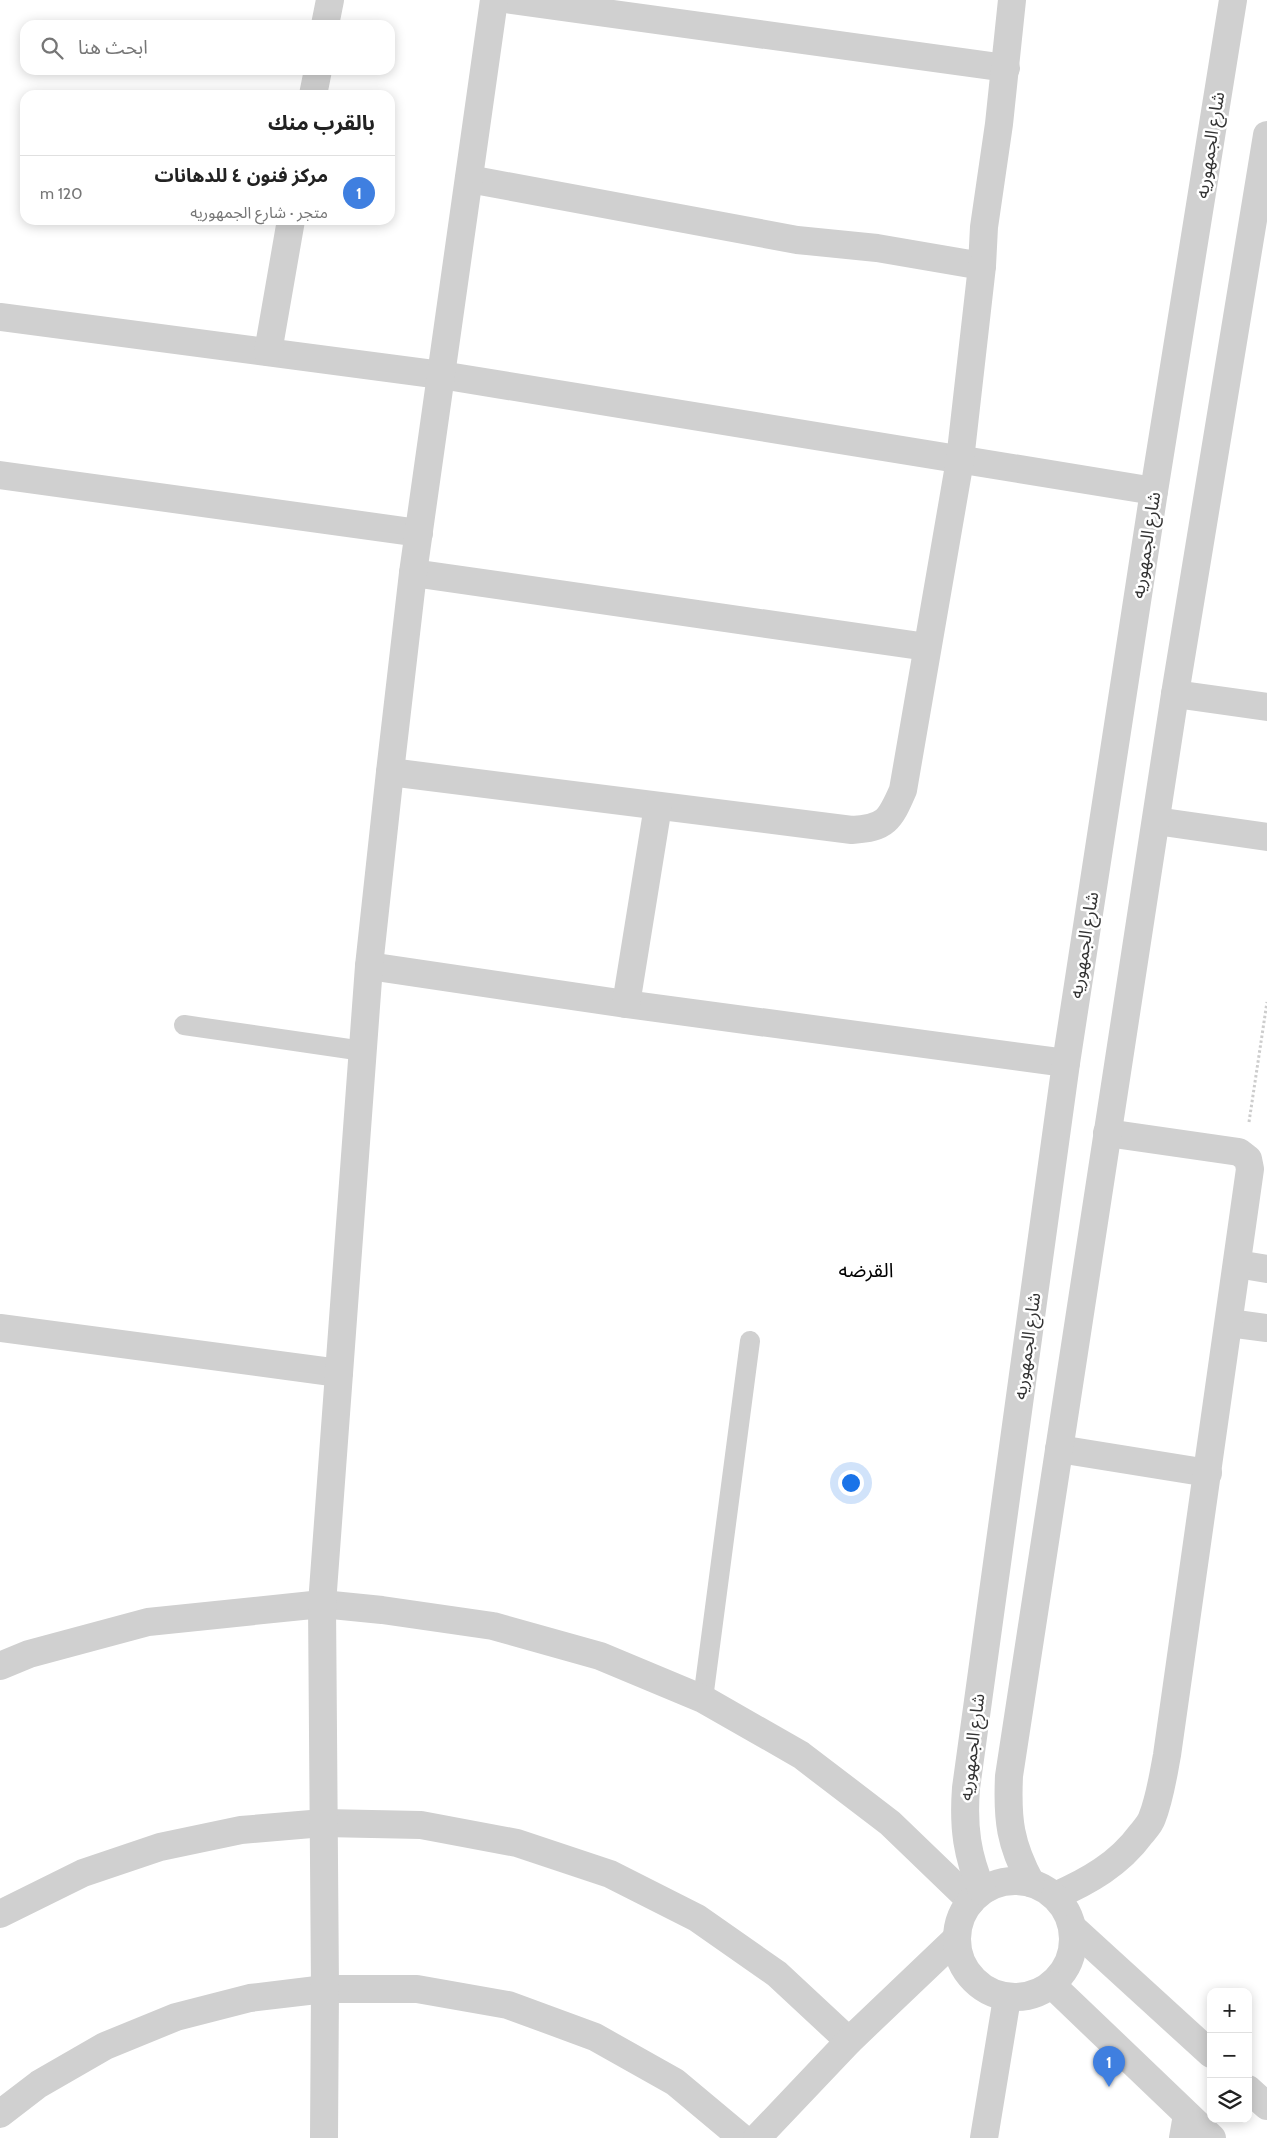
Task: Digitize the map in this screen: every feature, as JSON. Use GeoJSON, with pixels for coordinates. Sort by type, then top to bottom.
{"type":"FeatureCollection","features":[{"type":"Feature","properties":{"kind":"street"},"geometry":{"type":"LineString","coordinates":[[327,20],[330,0]]}},
{"type":"Feature","properties":{"kind":"street"},"geometry":{"type":"LineString","coordinates":[[324,2138],[326,1988],[322,1604],[369,966],[413,573],[494,0]]}},
{"type":"Feature","properties":{"kind":"street"},"geometry":{"type":"LineString","coordinates":[[510,0],[1006,68]]}},
{"type":"Feature","properties":{"kind":"street"},"geometry":{"type":"LineString","coordinates":[[390,772],[852,830],[874,829],[892,814],[903,790],[960,460],[982,266],[985,219],[1006,68],[1012,0]]}},
{"type":"Feature","properties":{"kind":"street","name":"شارع الجمهوريه"},"geometry":{"type":"LineString","coordinates":[[976,1896],[965,1841],[966,1788],[1066,1063],[1154,491],[1233,0]]}},
{"type":"Feature","properties":{"kind":"street"},"geometry":{"type":"LineString","coordinates":[[314,90],[317,75]]}},
{"type":"Feature","properties":{"kind":"street"},"geometry":{"type":"LineString","coordinates":[[1030,1883],[1018,1859],[1010,1833],[1007,1806],[1008,1776],[1176,694],[1266,148]]}},
{"type":"Feature","properties":{"kind":"street"},"geometry":{"type":"LineString","coordinates":[[469,179],[798,240],[878,248],[982,266]]}},
{"type":"Feature","properties":{"kind":"street"},"geometry":{"type":"LineString","coordinates":[[268,352],[290,225]]}},
{"type":"Feature","properties":{"kind":"street"},"geometry":{"type":"LineString","coordinates":[[0,317],[441,374],[1154,491]]}},
{"type":"Feature","properties":{"kind":"street"},"geometry":{"type":"LineString","coordinates":[[0,474],[419,533]]}},
{"type":"Feature","properties":{"kind":"street"},"geometry":{"type":"LineString","coordinates":[[413,573],[927,647]]}},
{"type":"Feature","properties":{"kind":"street"},"geometry":{"type":"LineString","coordinates":[[1176,694],[1267,707]]}},
{"type":"Feature","properties":{"kind":"street"},"geometry":{"type":"LineString","coordinates":[[626,1004],[658,806]]}},
{"type":"Feature","properties":{"kind":"street"},"geometry":{"type":"LineString","coordinates":[[1156,821],[1267,837]]}},
{"type":"Feature","properties":{"kind":"street"},"geometry":{"type":"LineString","coordinates":[[369,966],[626,1004],[1066,1063]]}},
{"type":"Feature","properties":{"kind":"street"},"geometry":{"type":"LineString","coordinates":[[1055,1896],[1084,1884],[1110,1867],[1133,1845],[1152,1821],[1167,1754],[1250,1169],[1248,1159],[1239,1152],[1107,1133]]}},
{"type":"Feature","properties":{"kind":"street"},"geometry":{"type":"LineString","coordinates":[[1238,1264],[1267,1269]]}},
{"type":"Feature","properties":{"kind":"street"},"geometry":{"type":"LineString","coordinates":[[1229,1323],[1267,1328]]}},
{"type":"Feature","properties":{"kind":"street"},"geometry":{"type":"LineString","coordinates":[[0,1328],[339,1373]]}},
{"type":"Feature","properties":{"kind":"street"},"geometry":{"type":"LineString","coordinates":[[1059,1449],[1208,1473]]}},
{"type":"Feature","properties":{"kind":"street"},"geometry":{"type":"LineString","coordinates":[[0,1666],[29,1654],[148,1622],[322,1604],[382,1610],[493,1626],[600,1656],[704,1699],[801,1755],[890,1823],[976,1896]]}},
{"type":"Feature","properties":{"kind":"street"},"geometry":{"type":"LineString","coordinates":[[0,1914],[83,1873],[160,1847],[241,1830],[323,1823],[421,1825],[517,1843],[610,1874],[696,1918],[777,1974],[849,2041]]}},
{"type":"Feature","properties":{"kind":"street"},"geometry":{"type":"LineString","coordinates":[[1014,1881],[1030,1883],[1044,1888],[1055,1896],[1069,1916],[1073,1944],[1070,1959],[1062,1974],[1052,1985],[1038,1994],[1023,1998],[1007,1998],[990,1993],[976,1984],[962,1964],[956,1938],[963,1912],[976,1896],[997,1884],[1014,1881]]}},
{"type":"Feature","properties":{"kind":"street"},"geometry":{"type":"LineString","coordinates":[[1072,1928],[1207,2050]]}},
{"type":"Feature","properties":{"kind":"street"},"geometry":{"type":"LineString","coordinates":[[757,2138],[849,2041],[956,1938]]}},
{"type":"Feature","properties":{"kind":"street"},"geometry":{"type":"LineString","coordinates":[[1052,1985],[1185,2126],[1212,2138]]}},
{"type":"Feature","properties":{"kind":"street"},"geometry":{"type":"LineString","coordinates":[[0,2114],[38,2084],[105,2046],[176,2017],[250,1998],[326,1988],[417,1989],[517,2009],[595,2037],[675,2082],[742,2138]]}},
{"type":"Feature","properties":{"kind":"street"},"geometry":{"type":"LineString","coordinates":[[984,2138],[1007,1998]]}},
{"type":"Feature","properties":{"kind":"street"},"geometry":{"type":"LineString","coordinates":[[1252,2092],[1267,2106]]}},
{"type":"Feature","properties":{"kind":"lane"},"geometry":{"type":"LineString","coordinates":[[184,1025],[363,1051]]}},
{"type":"Feature","properties":{"kind":"lane"},"geometry":{"type":"LineString","coordinates":[[704,1699],[750,1341]]}},
{"type":"Feature","properties":{"kind":"path"},"geometry":{"type":"LineString","coordinates":[[1244,1154],[1267,1002]]}},
{"type":"Feature","properties":{"kind":"place","name":"مركز فنون ٤ للدهانات"},"geometry":{"type":"Point","coordinates":[1109,2087]}},
{"type":"Feature","properties":{"kind":"district","name":"القرضه"},"geometry":{"type":"Point","coordinates":[866,1270]}}]}
